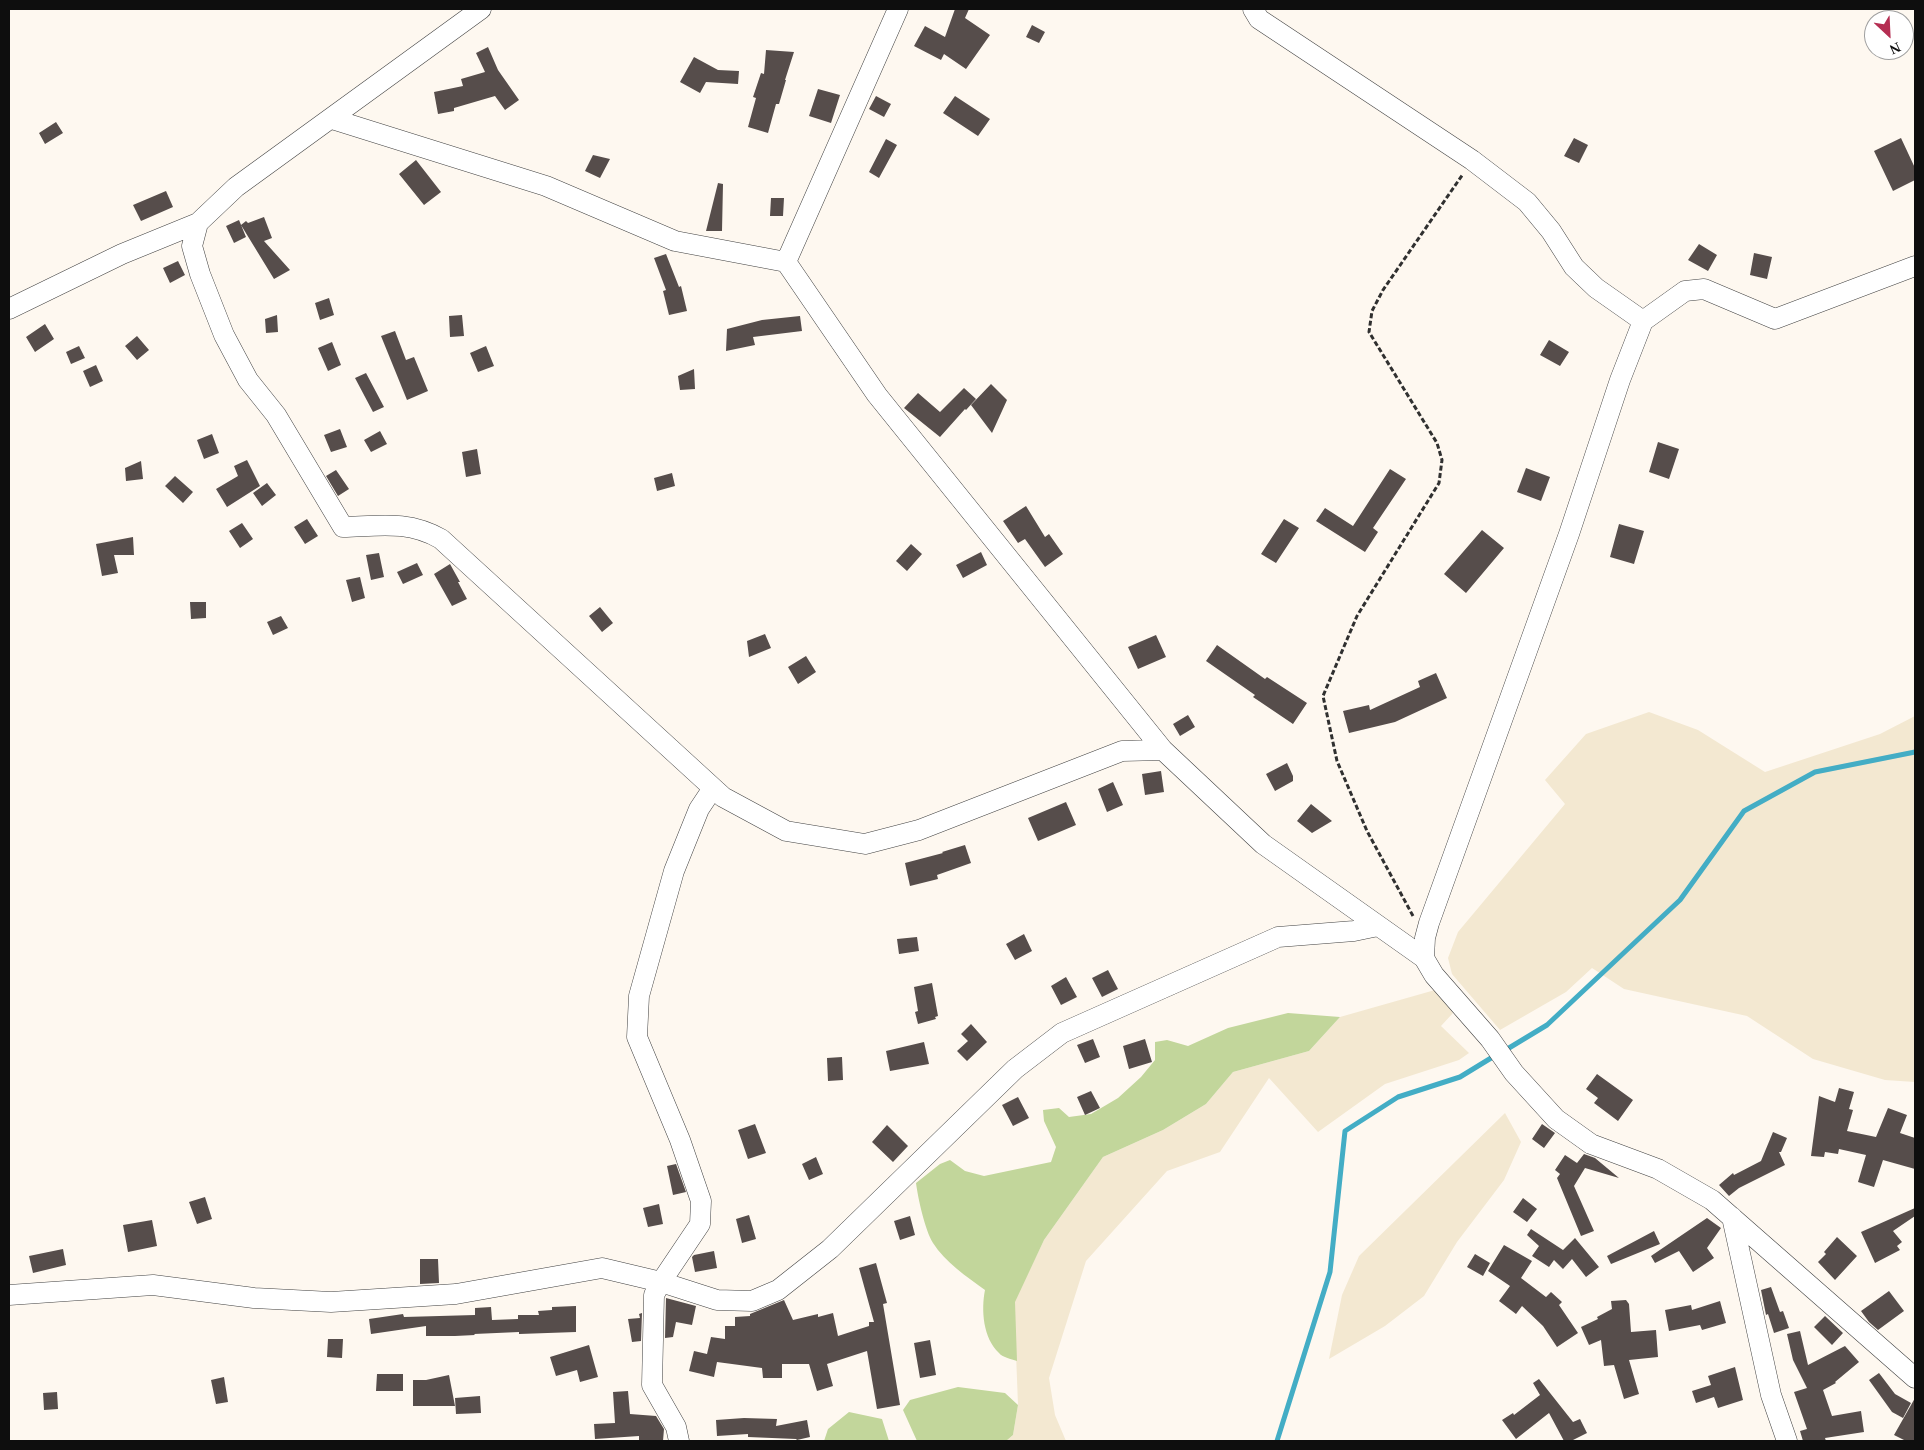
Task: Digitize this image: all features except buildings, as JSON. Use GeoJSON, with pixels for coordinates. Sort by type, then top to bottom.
{"type":"FeatureCollection","features":[{"type":"Feature","properties":{"kind":"street"},"geometry":{"type":"LineString","coordinates":[[9,309],[122,254],[198,223],[236,187],[332,119],[460,16],[481,9]]}},
{"type":"Feature","properties":{"kind":"street"},"geometry":{"type":"LineString","coordinates":[[786,262],[898,9]]}},
{"type":"Feature","properties":{"kind":"street"},"geometry":{"type":"LineString","coordinates":[[1253,9],[1259,20],[1472,160],[1527,202],[1551,231],[1574,267],[1596,288],[1643,321]]}},
{"type":"Feature","properties":{"kind":"street"},"geometry":{"type":"LineString","coordinates":[[332,119],[546,186],[675,240],[786,262],[877,395],[1164,750],[1263,844],[1424,958],[1434,975],[1490,1039],[1514,1073],[1556,1119],[1591,1144],[1658,1169],[1712,1200],[1915,1378]]}},
{"type":"Feature","properties":{"kind":"street"},"geometry":{"type":"LineString","coordinates":[[198,223],[192,246],[200,274],[224,335],[248,380],[276,415],[343,527],[409,526],[426,531],[441,539],[723,797],[786,831],[865,844],[919,830],[1122,751],[1164,750]]}},
{"type":"Feature","properties":{"kind":"street"},"geometry":{"type":"LineString","coordinates":[[1424,958],[1425,938],[1429,923],[1569,534],[1620,380],[1643,321],[1685,291],[1704,289],[1775,320],[1915,266]]}},
{"type":"Feature","properties":{"kind":"street"},"geometry":{"type":"LineString","coordinates":[[679,1441],[676,1427],[652,1385],[654,1295],[700,1224],[701,1201],[680,1140],[637,1036],[639,996],[674,871],[699,809],[713,788]]}},
{"type":"Feature","properties":{"kind":"street"},"geometry":{"type":"LineString","coordinates":[[9,1295],[154,1285],[254,1298],[331,1302],[456,1294],[602,1268],[661,1282],[716,1300],[752,1301],[778,1290],[830,1249],[1015,1069],[1062,1033],[1278,937],[1354,931],[1378,926]]}},
{"type":"Feature","properties":{"kind":"street"},"geometry":{"type":"LineString","coordinates":[[1732,1217],[1771,1395],[1787,1441]]}},
{"type":"Feature","properties":{"kind":"path"},"geometry":{"type":"LineString","coordinates":[[1425,938],[1367,831],[1337,761],[1323,696],[1357,616],[1439,483],[1442,460],[1437,443],[1369,332],[1372,312],[1383,290],[1472,160]]}},
{"type":"Feature","properties":{"kind":"shaded area"},"geometry":{"type":"Polygon","coordinates":[[[1649,712],[1698,730],[1765,772],[1880,734],[1915,716],[1915,1082],[1885,1080],[1813,1059],[1747,1016],[1624,989],[1592,968],[1566,992],[1500,1030],[1452,974],[1448,958],[1458,932],[1565,804],[1545,780],[1586,734],[1649,712]]]}},
{"type":"Feature","properties":{"kind":"shaded area"},"geometry":{"type":"Polygon","coordinates":[[[1435,990],[1453,1013],[1441,1026],[1469,1053],[1459,1060],[1385,1084],[1318,1132],[1269,1078],[1220,1152],[1167,1171],[1086,1261],[1049,1378],[1055,1415],[1066,1441],[1006,1441],[1013,1435],[1018,1405],[1014,1302],[1044,1240],[1103,1157],[1163,1130],[1206,1104],[1233,1072],[1309,1051],[1340,1017],[1435,990]]]}},
{"type":"Feature","properties":{"kind":"shaded area"},"geometry":{"type":"Polygon","coordinates":[[[1505,1113],[1521,1142],[1504,1180],[1457,1242],[1424,1296],[1385,1326],[1329,1359],[1342,1295],[1359,1256],[1505,1113]]]}},
{"type":"Feature","properties":{"kind":"green space"},"geometry":{"type":"Polygon","coordinates":[[[1288,1013],[1340,1017],[1309,1051],[1233,1072],[1206,1104],[1163,1130],[1103,1157],[1044,1240],[1015,1302],[1017,1361],[1000,1354],[989,1340],[986,1332],[983,1315],[985,1290],[950,1263],[933,1243],[920,1205],[916,1183],[940,1164],[950,1160],[965,1171],[984,1176],[1051,1162],[1056,1147],[1044,1121],[1043,1110],[1059,1108],[1069,1117],[1091,1114],[1118,1098],[1141,1077],[1155,1060],[1155,1042],[1167,1040],[1188,1046],[1228,1028],[1288,1013]]]}},
{"type":"Feature","properties":{"kind":"green space"},"geometry":{"type":"Polygon","coordinates":[[[958,1387],[1005,1393],[1018,1405],[1013,1435],[1006,1441],[917,1441],[903,1410],[910,1400],[958,1387]]]}},
{"type":"Feature","properties":{"kind":"green space"},"geometry":{"type":"Polygon","coordinates":[[[849,1412],[882,1419],[889,1441],[824,1441],[828,1429],[849,1412]]]}},
{"type":"Feature","properties":{"kind":"waterway"},"geometry":{"type":"LineString","coordinates":[[1504,1051],[1547,1025],[1680,900],[1744,811],[1815,772],[1915,752]]}},
{"type":"Feature","properties":{"kind":"waterway"},"geometry":{"type":"LineString","coordinates":[[1277,1441],[1330,1272],[1345,1131],[1398,1097],[1460,1077],[1496,1055]]}}]}
